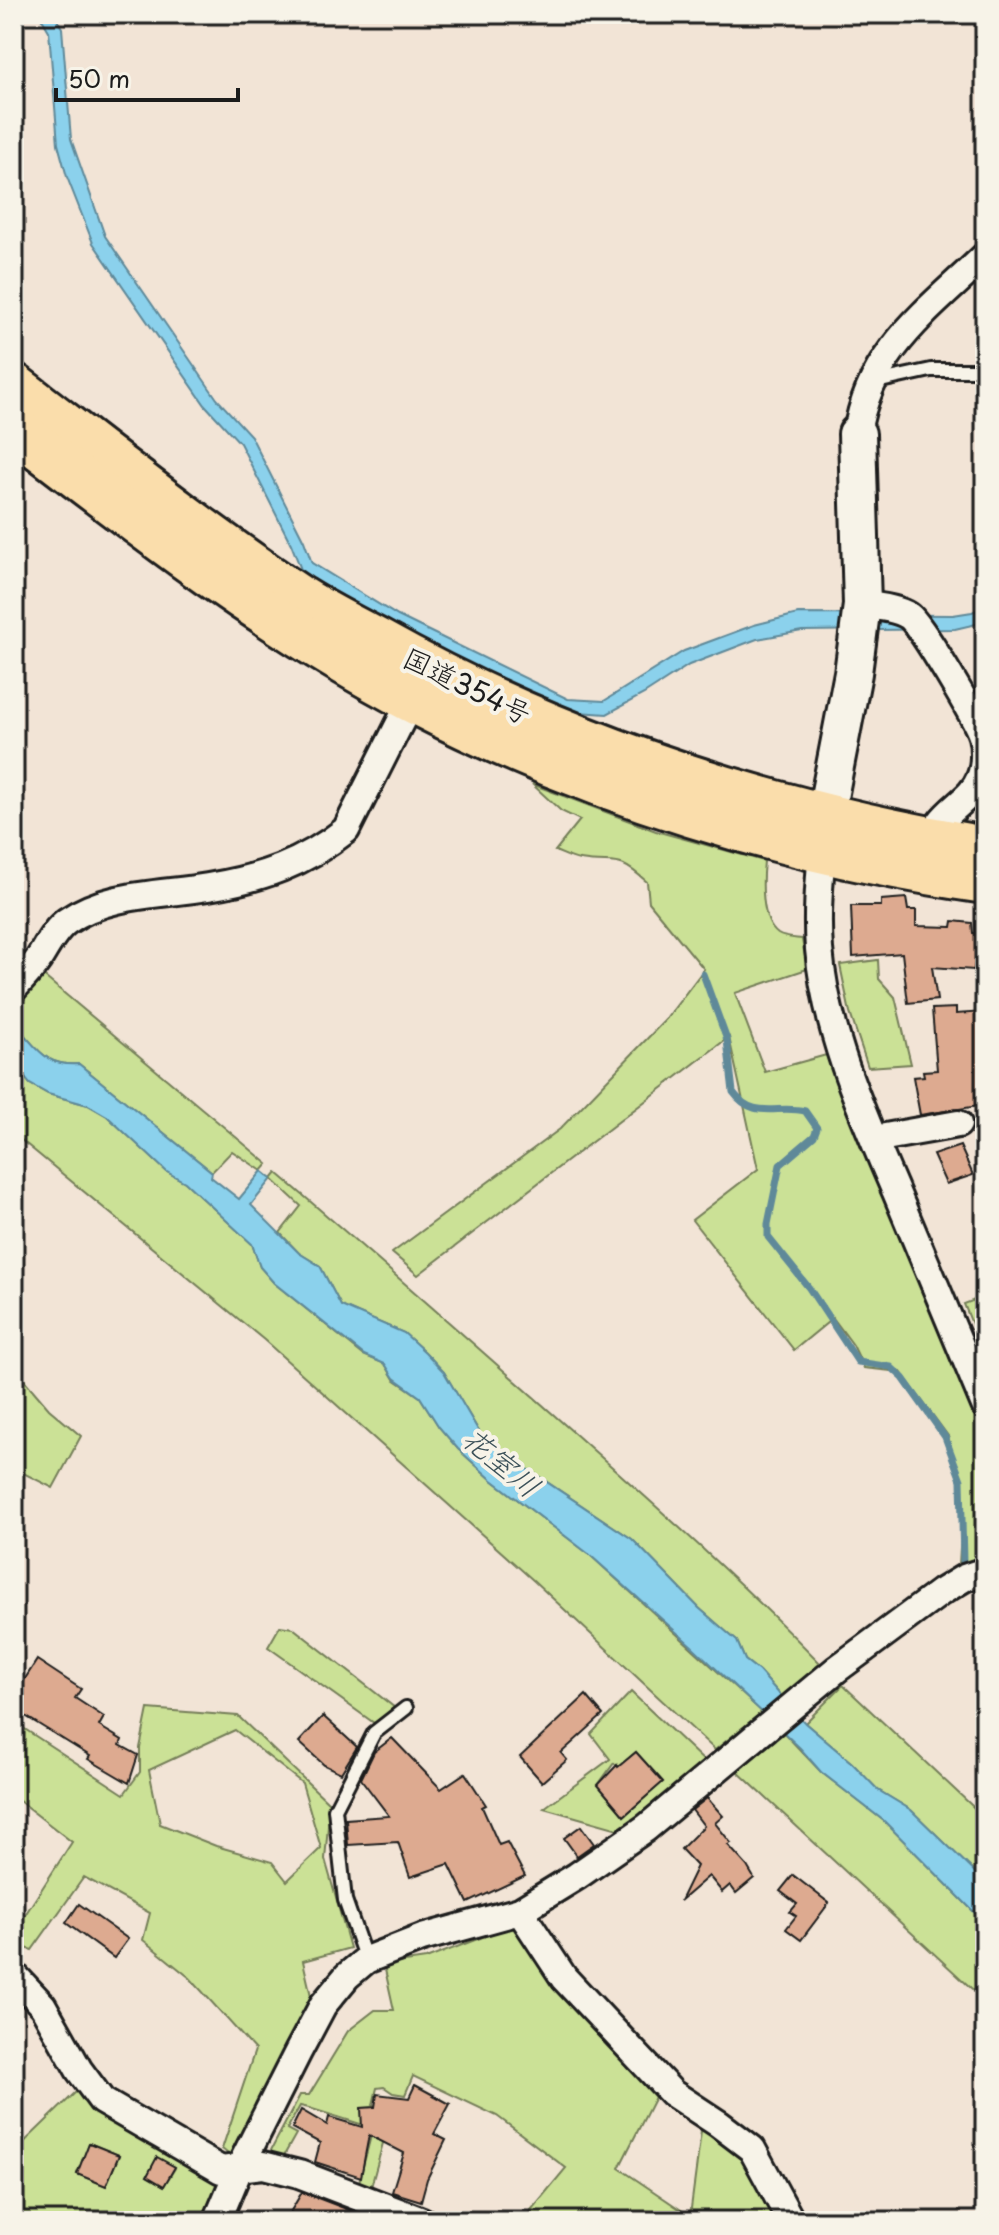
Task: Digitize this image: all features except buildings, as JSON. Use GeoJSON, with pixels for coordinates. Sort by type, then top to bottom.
{"type":"FeatureCollection","features":[{"type":"Feature","properties":{"kind":"highway","name":"国道354号"},"geometry":{"type":"LineString","coordinates":[[14,386],[176,512],[505,744],[658,802],[927,856],[985,881]]}},
{"type":"Feature","properties":{"kind":"highway","name":"国道354号"},"geometry":{"type":"LineString","coordinates":[[14,428],[174,550],[287,627],[419,684]]}},
{"type":"Feature","properties":{"kind":"highway","name":"国道354号"},"geometry":{"type":"LineString","coordinates":[[927,856],[985,849]]}},
{"type":"Feature","properties":{"kind":"street"},"geometry":{"type":"LineString","coordinates":[[985,256],[893,344],[869,384],[861,409],[857,434],[857,488],[862,605],[824,834],[817,908],[827,998],[842,1053],[874,1139],[985,1405]]}},
{"type":"Feature","properties":{"kind":"street"},"geometry":{"type":"LineString","coordinates":[[862,605],[909,616],[926,636],[983,734],[984,762],[980,781],[948,811],[927,856]]}},
{"type":"Feature","properties":{"kind":"street"},"geometry":{"type":"LineString","coordinates":[[22,979],[63,923],[80,913],[135,897],[209,887],[276,872],[303,861],[326,846],[346,830],[419,684]]}},
{"type":"Feature","properties":{"kind":"street"},"geometry":{"type":"LineString","coordinates":[[874,1139],[958,1124]]}},
{"type":"Feature","properties":{"kind":"street"},"geometry":{"type":"LineString","coordinates":[[217,2221],[239,2169],[323,2005],[347,1976],[366,1960],[422,1938],[520,1911],[624,1844],[829,1675],[941,1592],[964,1578],[985,1571]]}},
{"type":"Feature","properties":{"kind":"street"},"geometry":{"type":"LineString","coordinates":[[520,1911],[564,1978],[672,2093],[752,2149],[791,2221]]}},
{"type":"Feature","properties":{"kind":"street"},"geometry":{"type":"LineString","coordinates":[[14,1975],[43,2006],[79,2070],[102,2101],[221,2170],[263,2165],[299,2174],[422,2221]]}},
{"type":"Feature","properties":{"kind":"lane"},"geometry":{"type":"LineString","coordinates":[[869,384],[931,370],[985,370]]}},
{"type":"Feature","properties":{"kind":"lane"},"geometry":{"type":"LineString","coordinates":[[366,1960],[345,1900],[335,1809],[374,1733],[406,1708]]}},
{"type":"Feature","properties":{"kind":"green space"},"geometry":{"type":"Polygon","coordinates":[[[532,784],[656,831],[764,861],[764,900],[768,920],[778,934],[802,939],[807,969],[735,993],[765,1072],[830,1054],[892,1212],[985,1432],[985,1557],[959,1565],[963,1494],[948,1436],[901,1372],[864,1368],[853,1345],[833,1318],[794,1350],[692,1220],[758,1169],[729,1037],[418,1275],[392,1253],[560,1129],[666,1019],[704,969],[649,902],[647,882],[636,873],[615,862],[577,859],[555,851],[580,820],[561,811],[532,784]]]}},
{"type":"Feature","properties":{"kind":"green space"},"geometry":{"type":"Polygon","coordinates":[[[878,960],[879,979],[895,997],[911,1064],[868,1067],[850,1013],[840,965],[878,960]]]}},
{"type":"Feature","properties":{"kind":"green space"},"geometry":{"type":"Polygon","coordinates":[[[40,973],[268,1164],[262,1171],[232,1151],[212,1172],[79,1064],[57,1062],[42,1053],[14,1024],[14,1003],[40,973]]]}},
{"type":"Feature","properties":{"kind":"green space"},"geometry":{"type":"Polygon","coordinates":[[[14,1064],[30,1084],[48,1094],[88,1105],[107,1116],[167,1172],[185,1182],[252,1244],[260,1267],[274,1283],[363,1355],[385,1364],[394,1379],[420,1397],[458,1449],[491,1479],[590,1555],[762,1712],[715,1750],[534,1581],[264,1340],[14,1134],[14,1064]]]}},
{"type":"Feature","properties":{"kind":"green space"},"geometry":{"type":"Polygon","coordinates":[[[277,1173],[668,1517],[821,1664],[782,1697],[745,1660],[737,1641],[699,1608],[632,1539],[484,1440],[444,1372],[425,1352],[404,1333],[341,1306],[320,1266],[299,1253],[280,1233],[301,1206],[272,1179],[277,1173]]]}},
{"type":"Feature","properties":{"kind":"green space"},"geometry":{"type":"Polygon","coordinates":[[[985,1296],[985,1356],[964,1304],[985,1296]]]}},
{"type":"Feature","properties":{"kind":"green space"},"geometry":{"type":"Polygon","coordinates":[[[14,1368],[49,1409],[81,1436],[53,1488],[14,1465],[14,1368]]]}},
{"type":"Feature","properties":{"kind":"green space"},"geometry":{"type":"Polygon","coordinates":[[[280,1626],[293,1628],[395,1708],[374,1723],[268,1647],[280,1626]]]}},
{"type":"Feature","properties":{"kind":"green space"},"geometry":{"type":"Polygon","coordinates":[[[843,1685],[985,1818],[985,1882],[911,1810],[878,1790],[805,1723],[843,1685]]]}},
{"type":"Feature","properties":{"kind":"green space"},"geometry":{"type":"Polygon","coordinates":[[[631,1692],[705,1762],[625,1831],[544,1808],[610,1759],[591,1734],[631,1692]],[[636,1752],[618,1767],[614,1763],[598,1785],[624,1816],[663,1782],[636,1752]]]}},
{"type":"Feature","properties":{"kind":"green space"},"geometry":{"type":"Polygon","coordinates":[[[148,1709],[238,1716],[330,1804],[325,1859],[350,1948],[303,1961],[311,1996],[232,2157],[222,2149],[255,2050],[190,1978],[143,1940],[150,1913],[84,1877],[32,1950],[14,1944],[14,1932],[72,1842],[14,1797],[14,1722],[124,1794],[140,1772],[140,1748],[148,1709]],[[235,1730],[149,1770],[160,1824],[216,1846],[272,1862],[287,1881],[321,1848],[302,1783],[235,1730]]]}},
{"type":"Feature","properties":{"kind":"green space"},"geometry":{"type":"Polygon","coordinates":[[[784,1733],[821,1772],[884,1821],[985,1923],[985,2001],[737,1771],[784,1733]]]}},
{"type":"Feature","properties":{"kind":"green space"},"geometry":{"type":"Polygon","coordinates":[[[519,1923],[658,2091],[619,2168],[690,2216],[702,2124],[745,2158],[776,2215],[769,2221],[522,2221],[566,2168],[497,2116],[413,2076],[405,2095],[393,2093],[384,2087],[377,2088],[373,2105],[380,2108],[386,2132],[371,2187],[359,2182],[373,2128],[309,2108],[300,2106],[287,2129],[296,2134],[282,2159],[268,2156],[300,2095],[309,2095],[348,2031],[375,2010],[394,2010],[384,1965],[426,1959],[519,1923]]]}},
{"type":"Feature","properties":{"kind":"green space"},"geometry":{"type":"Polygon","coordinates":[[[81,2087],[98,2115],[220,2182],[209,2221],[19,2221],[18,2215],[14,2215],[14,2152],[81,2087]],[[89,2143],[77,2174],[106,2186],[119,2155],[89,2143]],[[157,2158],[147,2176],[164,2186],[175,2168],[157,2158]]]}},
{"type":"Feature","properties":{"kind":"water"},"geometry":{"type":"Polygon","coordinates":[[[39,14],[54,14],[62,28],[71,139],[105,236],[217,399],[251,436],[312,563],[398,616],[568,699],[604,701],[684,651],[754,625],[798,614],[953,615],[985,607],[985,622],[955,629],[802,631],[757,639],[689,665],[607,714],[563,711],[392,628],[302,572],[240,443],[205,405],[93,243],[67,177],[58,144],[49,31],[39,14]]]}},
{"type":"Feature","properties":{"kind":"water","name":"花室川"},"geometry":{"type":"Polygon","coordinates":[[[14,1024],[49,1058],[79,1064],[212,1172],[211,1177],[239,1199],[262,1171],[272,1179],[251,1205],[299,1253],[320,1266],[341,1306],[404,1333],[444,1372],[484,1440],[632,1539],[699,1608],[737,1641],[745,1660],[759,1671],[805,1723],[878,1790],[911,1810],[985,1882],[985,1923],[884,1821],[821,1772],[800,1748],[693,1647],[590,1555],[491,1479],[458,1449],[420,1397],[394,1378],[385,1364],[364,1355],[274,1283],[260,1267],[252,1244],[185,1182],[167,1172],[107,1116],[88,1105],[48,1094],[30,1084],[14,1064],[14,1024]]]}},
{"type":"Feature","properties":{"kind":"waterway"},"geometry":{"type":"LineString","coordinates":[[703,974],[727,1040],[733,1092],[741,1101],[758,1109],[805,1111],[817,1128],[814,1136],[780,1165],[768,1237],[809,1288],[858,1362],[891,1367],[903,1378],[945,1437],[961,1480],[963,1561]]}}]}
